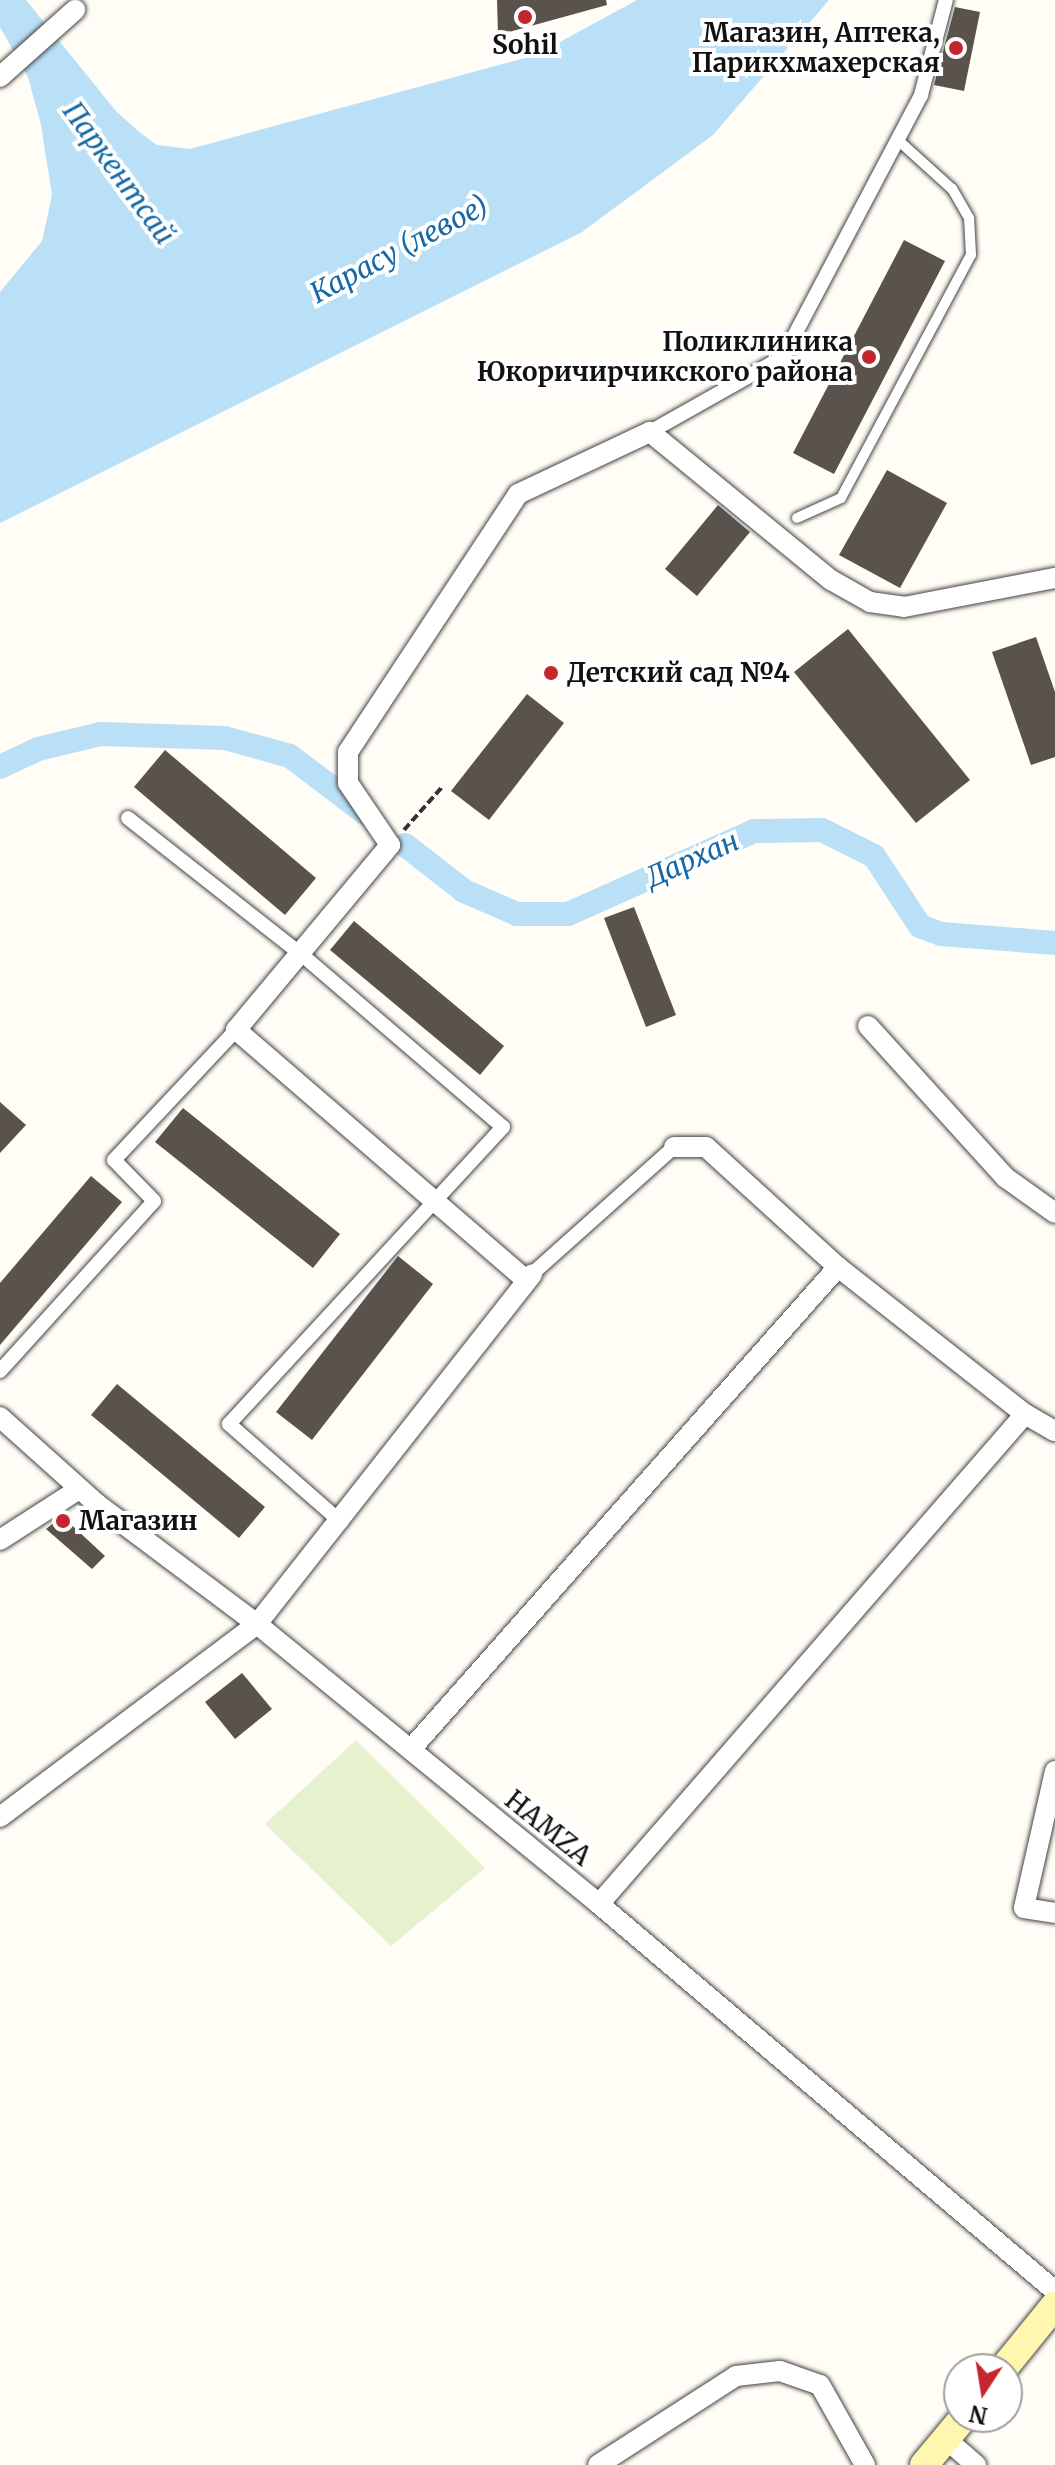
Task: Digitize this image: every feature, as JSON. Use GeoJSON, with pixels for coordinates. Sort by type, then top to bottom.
{"type":"FeatureCollection","features":[{"type":"Feature","properties":{"kind":"main road"},"geometry":{"type":"LineString","coordinates":[[1016,2353],[1055,2305]]}},
{"type":"Feature","properties":{"kind":"main road"},"geometry":{"type":"LineString","coordinates":[[924,2465],[951,2433]]}},
{"type":"Feature","properties":{"kind":"street"},"geometry":{"type":"LineString","coordinates":[[0,1371],[154,1201],[114,1160],[236,1030],[390,845],[348,783],[348,752],[518,494],[650,432],[783,357],[921,95],[946,0]]}},
{"type":"Feature","properties":{"kind":"street"},"geometry":{"type":"LineString","coordinates":[[0,77],[75,5]]}},
{"type":"Feature","properties":{"kind":"street"},"geometry":{"type":"LineString","coordinates":[[650,432],[831,580],[870,602],[904,607],[1055,578]]}},
{"type":"Feature","properties":{"kind":"street"},"geometry":{"type":"LineString","coordinates":[[128,818],[301,954],[503,1127],[229,1424],[341,1522]]}},
{"type":"Feature","properties":{"kind":"street"},"geometry":{"type":"LineString","coordinates":[[868,1026],[1006,1178],[1055,1213]]}},
{"type":"Feature","properties":{"kind":"street"},"geometry":{"type":"LineString","coordinates":[[236,1030],[529,1277]]}},
{"type":"Feature","properties":{"kind":"street"},"geometry":{"type":"LineString","coordinates":[[0,1817],[257,1624],[341,1522],[529,1277],[674,1147],[706,1147],[838,1267],[1025,1414],[1055,1431]]}},
{"type":"Feature","properties":{"kind":"street"},"geometry":{"type":"LineString","coordinates":[[411,1749],[838,1267]]}},
{"type":"Feature","properties":{"kind":"street"},"geometry":{"type":"LineString","coordinates":[[599,1904],[1025,1414]]}},
{"type":"Feature","properties":{"kind":"street","name":"HAMZA"},"geometry":{"type":"LineString","coordinates":[[0,1417],[79,1489],[257,1624],[599,1904],[1055,2291]]}},
{"type":"Feature","properties":{"kind":"street"},"geometry":{"type":"LineString","coordinates":[[0,1540],[79,1489]]}},
{"type":"Feature","properties":{"kind":"street"},"geometry":{"type":"LineString","coordinates":[[1055,1771],[1024,1908],[1055,1913]]}},
{"type":"Feature","properties":{"kind":"street"},"geometry":{"type":"LineString","coordinates":[[598,2465],[736,2376],[780,2371],[820,2385],[865,2465]]}},
{"type":"Feature","properties":{"kind":"street"},"geometry":{"type":"LineString","coordinates":[[946,2439],[976,2465]]}},
{"type":"Feature","properties":{"kind":"lane"},"geometry":{"type":"LineString","coordinates":[[797,518],[841,498],[971,255],[969,218],[952,189],[898,140]]}},
{"type":"Feature","properties":{"kind":"path"},"geometry":{"type":"LineString","coordinates":[[390,845],[442,787]]}},
{"type":"Feature","properties":{"kind":"green space"},"geometry":{"type":"Polygon","coordinates":[[[356,1740],[485,1868],[391,1946],[265,1824],[356,1740]]]}},
{"type":"Feature","properties":{"kind":"water"},"geometry":{"type":"Polygon","coordinates":[[[0,0],[26,0],[116,111],[138,131],[157,145],[190,149],[536,55],[637,0],[829,0],[713,135],[582,232],[0,523],[0,292],[42,241],[52,195],[41,125],[28,77],[0,27],[0,0]]]}},
{"type":"Feature","properties":{"kind":"building","name":"Sohil"},"geometry":{"type":"Polygon","coordinates":[[[497,0],[606,0],[607,5],[498,35],[497,0]]]}},
{"type":"Feature","properties":{"kind":"building","name":"Магазин, Аптека, Парикхмахерская"},"geometry":{"type":"Polygon","coordinates":[[[955,7],[980,12],[964,91],[934,85],[955,7]]]}},
{"type":"Feature","properties":{"kind":"building","name":"Поликлиника Юкоричирчикского района"},"geometry":{"type":"Polygon","coordinates":[[[904,240],[945,261],[834,474],[793,453],[904,240]]]}},
{"type":"Feature","properties":{"kind":"building"},"geometry":{"type":"Polygon","coordinates":[[[887,470],[947,503],[900,588],[839,555],[887,470]]]}},
{"type":"Feature","properties":{"kind":"building"},"geometry":{"type":"Polygon","coordinates":[[[718,505],[750,532],[697,596],[665,569],[718,505]]]}},
{"type":"Feature","properties":{"kind":"building"},"geometry":{"type":"Polygon","coordinates":[[[848,629],[970,780],[916,823],[794,672],[848,629]]]}},
{"type":"Feature","properties":{"kind":"building"},"geometry":{"type":"Polygon","coordinates":[[[1036,637],[1055,692],[1055,757],[1031,765],[992,652],[1036,637]]]}},
{"type":"Feature","properties":{"kind":"building"},"geometry":{"type":"Polygon","coordinates":[[[527,694],[564,723],[489,820],[451,791],[527,694]]]}},
{"type":"Feature","properties":{"kind":"building"},"geometry":{"type":"Polygon","coordinates":[[[165,750],[316,878],[285,915],[134,787],[165,750]]]}},
{"type":"Feature","properties":{"kind":"building"},"geometry":{"type":"Polygon","coordinates":[[[634,907],[676,1015],[646,1027],[604,918],[634,907]]]}},
{"type":"Feature","properties":{"kind":"building"},"geometry":{"type":"Polygon","coordinates":[[[354,921],[504,1046],[480,1075],[330,950],[354,921]]]}},
{"type":"Feature","properties":{"kind":"building"},"geometry":{"type":"Polygon","coordinates":[[[0,1102],[26,1125],[0,1153],[0,1102]]]}},
{"type":"Feature","properties":{"kind":"building"},"geometry":{"type":"Polygon","coordinates":[[[183,1108],[340,1234],[313,1268],[155,1142],[183,1108]]]}},
{"type":"Feature","properties":{"kind":"building"},"geometry":{"type":"Polygon","coordinates":[[[91,1176],[122,1202],[0,1345],[0,1283],[91,1176]]]}},
{"type":"Feature","properties":{"kind":"building"},"geometry":{"type":"Polygon","coordinates":[[[398,1256],[433,1284],[312,1440],[276,1412],[398,1256]]]}},
{"type":"Feature","properties":{"kind":"building"},"geometry":{"type":"Polygon","coordinates":[[[117,1384],[265,1507],[239,1538],[91,1415],[117,1384]]]}},
{"type":"Feature","properties":{"kind":"building"},"geometry":{"type":"Polygon","coordinates":[[[62,1516],[105,1556],[92,1569],[46,1529],[62,1516]]]}},
{"type":"Feature","properties":{"kind":"building"},"geometry":{"type":"Polygon","coordinates":[[[242,1673],[272,1709],[235,1739],[205,1702],[242,1673]]]}},
{"type":"Feature","properties":{"kind":"waterway","name":"Дархан"},"geometry":{"type":"LineString","coordinates":[[0,767],[38,749],[101,734],[225,738],[290,756],[365,813]]}},
{"type":"Feature","properties":{"kind":"waterway","name":"Дархан"},"geometry":{"type":"LineString","coordinates":[[405,845],[464,891],[517,914],[568,914],[754,831],[822,830],[874,856],[920,926],[941,934],[1055,943]]}},
{"type":"Feature","properties":{"kind":"place","name":"Sohil"},"geometry":{"type":"Point","coordinates":[525,17]}},
{"type":"Feature","properties":{"kind":"place","name":"Магазин, Аптека, Парикхмахерская"},"geometry":{"type":"Point","coordinates":[956,48]}},
{"type":"Feature","properties":{"kind":"place","name":"Поликлиника Юкоричирчикского района"},"geometry":{"type":"Point","coordinates":[869,357]}},
{"type":"Feature","properties":{"kind":"place","name":"Детский сад №4"},"geometry":{"type":"Point","coordinates":[551,673]}},
{"type":"Feature","properties":{"kind":"place","name":"Магазин"},"geometry":{"type":"Point","coordinates":[63,1521]}},
{"type":"Feature","properties":{"kind":"water label","name":"Паркентсай"},"geometry":{"type":"Point","coordinates":[119,173]}},
{"type":"Feature","properties":{"kind":"water label","name":"Карасу (левое)"},"geometry":{"type":"Point","coordinates":[399,249]}}]}
